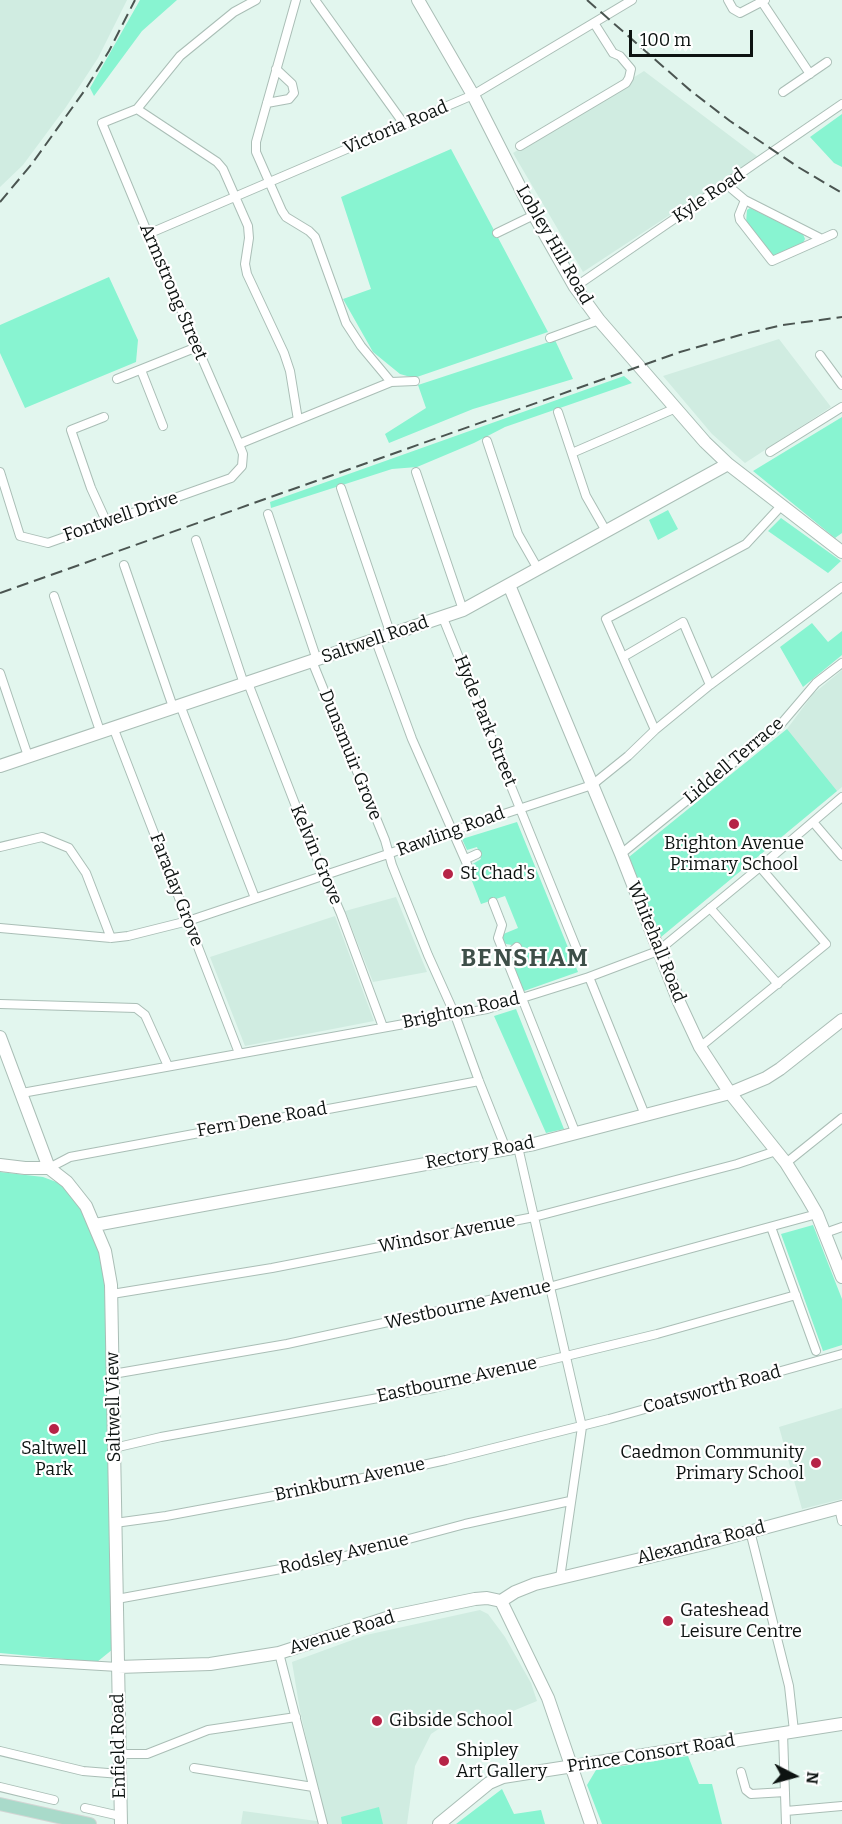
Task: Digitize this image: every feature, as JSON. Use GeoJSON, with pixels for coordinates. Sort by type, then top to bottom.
{"type":"FeatureCollection","features":[{"type":"Feature","properties":{"kind":"main road"},"geometry":{"type":"LineString","coordinates":[[0,1804],[90,1824]]}},
{"type":"Feature","properties":{"kind":"street"},"geometry":{"type":"LineString","coordinates":[[256,0],[234,12],[180,56],[137,108],[224,169],[250,233],[245,255],[247,274],[284,353],[290,371],[298,420]]}},
{"type":"Feature","properties":{"kind":"street"},"geometry":{"type":"LineString","coordinates":[[296,0],[255,147],[268,182],[286,217],[315,237],[346,323],[361,346],[391,382]]}},
{"type":"Feature","properties":{"kind":"street"},"geometry":{"type":"LineString","coordinates":[[315,0],[404,124]]}},
{"type":"Feature","properties":{"kind":"street","name":"Lobley Hill Road"},"geometry":{"type":"LineString","coordinates":[[418,0],[473,95],[534,215],[575,287],[599,320],[705,442],[728,464],[842,552]]}},
{"type":"Feature","properties":{"kind":"street"},"geometry":{"type":"LineString","coordinates":[[614,0],[618,9]]}},
{"type":"Feature","properties":{"kind":"street","name":"Victoria Road"},"geometry":{"type":"LineString","coordinates":[[148,234],[473,95],[632,0]]}},
{"type":"Feature","properties":{"kind":"street"},"geometry":{"type":"LineString","coordinates":[[729,0],[733,9],[740,13],[764,1],[810,74]]}},
{"type":"Feature","properties":{"kind":"street"},"geometry":{"type":"LineString","coordinates":[[520,146],[626,83],[631,69],[620,56],[613,53],[594,23]]}},
{"type":"Feature","properties":{"kind":"street"},"geometry":{"type":"LineString","coordinates":[[783,92],[827,62]]}},
{"type":"Feature","properties":{"kind":"street"},"geometry":{"type":"LineString","coordinates":[[267,103],[289,99],[294,93],[292,84],[276,69]]}},
{"type":"Feature","properties":{"kind":"street","name":"Kyle Road"},"geometry":{"type":"LineString","coordinates":[[575,287],[842,104]]}},
{"type":"Feature","properties":{"kind":"street","name":"Armstrong Street"},"geometry":{"type":"LineString","coordinates":[[137,108],[102,123],[239,444],[243,462]]}},
{"type":"Feature","properties":{"kind":"street"},"geometry":{"type":"LineString","coordinates":[[726,184],[745,200],[822,239]]}},
{"type":"Feature","properties":{"kind":"street"},"geometry":{"type":"LineString","coordinates":[[745,200],[739,216],[740,220],[772,261],[833,234]]}},
{"type":"Feature","properties":{"kind":"street"},"geometry":{"type":"LineString","coordinates":[[497,232],[534,215]]}},
{"type":"Feature","properties":{"kind":"street"},"geometry":{"type":"LineString","coordinates":[[549,338],[599,320]]}},
{"type":"Feature","properties":{"kind":"street"},"geometry":{"type":"LineString","coordinates":[[117,379],[197,347]]}},
{"type":"Feature","properties":{"kind":"street"},"geometry":{"type":"LineString","coordinates":[[820,355],[842,385]]}},
{"type":"Feature","properties":{"kind":"street"},"geometry":{"type":"LineString","coordinates":[[141,370],[163,426]]}},
{"type":"Feature","properties":{"kind":"street"},"geometry":{"type":"LineString","coordinates":[[239,444],[391,382],[415,381]]}},
{"type":"Feature","properties":{"kind":"street"},"geometry":{"type":"LineString","coordinates":[[770,452],[842,407]]}},
{"type":"Feature","properties":{"kind":"street"},"geometry":{"type":"LineString","coordinates":[[572,453],[676,408]]}},
{"type":"Feature","properties":{"kind":"street"},"geometry":{"type":"LineString","coordinates":[[558,412],[586,496],[606,531]]}},
{"type":"Feature","properties":{"kind":"street"},"geometry":{"type":"LineString","coordinates":[[104,417],[71,430],[91,488],[107,523]]}},
{"type":"Feature","properties":{"kind":"street"},"geometry":{"type":"LineString","coordinates":[[487,441],[518,534],[538,569]]}},
{"type":"Feature","properties":{"kind":"street","name":"Fontwell Drive"},"geometry":{"type":"LineString","coordinates":[[0,472],[20,536],[48,543],[231,478],[240,470],[243,462]]}},
{"type":"Feature","properties":{"kind":"street","name":"Saltwell Road"},"geometry":{"type":"LineString","coordinates":[[0,766],[464,610],[728,464]]}},
{"type":"Feature","properties":{"kind":"street"},"geometry":{"type":"LineString","coordinates":[[416,472],[464,610]]}},
{"type":"Feature","properties":{"kind":"street"},"geometry":{"type":"LineString","coordinates":[[342,488],[391,635]]}},
{"type":"Feature","properties":{"kind":"street"},"geometry":{"type":"LineString","coordinates":[[655,730],[606,619],[746,544],[781,506]]}},
{"type":"Feature","properties":{"kind":"street"},"geometry":{"type":"LineString","coordinates":[[268,514],[315,661]]}},
{"type":"Feature","properties":{"kind":"street","name":"Kelvin Grove"},"geometry":{"type":"LineString","coordinates":[[196,540],[246,683],[323,876],[341,914],[383,1027]]}},
{"type":"Feature","properties":{"kind":"street"},"geometry":{"type":"LineString","coordinates":[[124,565],[176,706],[255,898]]}},
{"type":"Feature","properties":{"kind":"street","name":"Whitehall Road"},"geometry":{"type":"LineString","coordinates":[[509,585],[621,854],[679,1002],[700,1047],[730,1093],[786,1163],[817,1215],[842,1277]]}},
{"type":"Feature","properties":{"kind":"street","name":"Rawling Road"},"geometry":{"type":"LineString","coordinates":[[0,928],[111,938],[128,936],[188,921],[592,785],[710,685],[842,587]]}},
{"type":"Feature","properties":{"kind":"street"},"geometry":{"type":"LineString","coordinates":[[54,596],[100,731]]}},
{"type":"Feature","properties":{"kind":"street","name":"Hyde Park Street"},"geometry":{"type":"LineString","coordinates":[[443,618],[580,957]]}},
{"type":"Feature","properties":{"kind":"street"},"geometry":{"type":"LineString","coordinates":[[622,657],[683,622],[710,685]]}},
{"type":"Feature","properties":{"kind":"street"},"geometry":{"type":"LineString","coordinates":[[376,641],[412,739],[470,871]]}},
{"type":"Feature","properties":{"kind":"street","name":"Dunsmuir Grove"},"geometry":{"type":"LineString","coordinates":[[315,661],[428,955],[455,1015],[479,1081],[512,1148],[534,1217],[582,1426]]}},
{"type":"Feature","properties":{"kind":"street","name":"Liddell Terrace"},"geometry":{"type":"LineString","coordinates":[[621,854],[781,724],[816,683],[842,663]]}},
{"type":"Feature","properties":{"kind":"street"},"geometry":{"type":"LineString","coordinates":[[0,673],[28,756]]}},
{"type":"Feature","properties":{"kind":"street","name":"Faraday Grove"},"geometry":{"type":"LineString","coordinates":[[113,727],[239,1053]]}},
{"type":"Feature","properties":{"kind":"street","name":"Brighton Road"},"geometry":{"type":"LineString","coordinates":[[22,1093],[487,1009],[589,976],[658,951],[842,797]]}},
{"type":"Feature","properties":{"kind":"street"},"geometry":{"type":"LineString","coordinates":[[813,822],[842,856]]}},
{"type":"Feature","properties":{"kind":"street"},"geometry":{"type":"LineString","coordinates":[[0,847],[42,837],[69,848],[86,873],[111,938]]}},
{"type":"Feature","properties":{"kind":"street"},"geometry":{"type":"LineString","coordinates":[[466,859],[477,854]]}},
{"type":"Feature","properties":{"kind":"street"},"geometry":{"type":"LineString","coordinates":[[700,1047],[826,944],[760,867]]}},
{"type":"Feature","properties":{"kind":"street"},"geometry":{"type":"LineString","coordinates":[[493,902],[502,925],[498,938],[576,1134]]}},
{"type":"Feature","properties":{"kind":"street"},"geometry":{"type":"LineString","coordinates":[[710,908],[778,984]]}},
{"type":"Feature","properties":{"kind":"street"},"geometry":{"type":"LineString","coordinates":[[506,957],[517,947]]}},
{"type":"Feature","properties":{"kind":"street"},"geometry":{"type":"LineString","coordinates":[[589,976],[645,1115]]}},
{"type":"Feature","properties":{"kind":"street"},"geometry":{"type":"LineString","coordinates":[[0,1004],[136,1008],[145,1015],[168,1066]]}},
{"type":"Feature","properties":{"kind":"street","name":"Rectory Road"},"geometry":{"type":"LineString","coordinates":[[95,1225],[512,1148],[576,1134],[730,1093],[766,1078],[780,1069],[842,1020]]}},
{"type":"Feature","properties":{"kind":"street"},"geometry":{"type":"LineString","coordinates":[[0,1036],[49,1168],[0,1165]]}},
{"type":"Feature","properties":{"kind":"street","name":"Fern Dene Road"},"geometry":{"type":"LineString","coordinates":[[49,1168],[70,1157],[479,1081]]}},
{"type":"Feature","properties":{"kind":"street"},"geometry":{"type":"LineString","coordinates":[[786,1163],[842,1118]]}},
{"type":"Feature","properties":{"kind":"street","name":"Windsor Avenue"},"geometry":{"type":"LineString","coordinates":[[112,1294],[272,1268],[534,1217],[737,1164],[776,1151]]}},
{"type":"Feature","properties":{"kind":"street","name":"Saltwell View"},"geometry":{"type":"LineString","coordinates":[[49,1168],[74,1190],[86,1206],[107,1258],[112,1294],[118,1667]]}},
{"type":"Feature","properties":{"kind":"street","name":"Westbourne Avenue"},"geometry":{"type":"LineString","coordinates":[[113,1374],[287,1344],[549,1287],[817,1215]]}},
{"type":"Feature","properties":{"kind":"street"},"geometry":{"type":"LineString","coordinates":[[771,1227],[816,1351]]}},
{"type":"Feature","properties":{"kind":"street"},"geometry":{"type":"LineString","coordinates":[[825,1233],[842,1227]]}},
{"type":"Feature","properties":{"kind":"street","name":"Eastbourne Avenue"},"geometry":{"type":"LineString","coordinates":[[114,1448],[161,1437],[434,1388],[657,1334],[796,1295]]}},
{"type":"Feature","properties":{"kind":"street","name":"Coatsworth Road"},"geometry":{"type":"LineString","coordinates":[[582,1426],[842,1354]]}},
{"type":"Feature","properties":{"kind":"street"},"geometry":{"type":"LineString","coordinates":[[560,1578],[582,1426]]}},
{"type":"Feature","properties":{"kind":"street","name":"Brinkburn Avenue"},"geometry":{"type":"LineString","coordinates":[[116,1523],[317,1488],[446,1460],[582,1426]]}},
{"type":"Feature","properties":{"kind":"street","name":"Rodsley Avenue"},"geometry":{"type":"LineString","coordinates":[[117,1599],[330,1560],[465,1524],[570,1501]]}},
{"type":"Feature","properties":{"kind":"street","name":"Alexandra Road"},"geometry":{"type":"LineString","coordinates":[[560,1578],[750,1531],[841,1512]]}},
{"type":"Feature","properties":{"kind":"street"},"geometry":{"type":"LineString","coordinates":[[750,1531],[789,1686],[786,1824]]}},
{"type":"Feature","properties":{"kind":"street","name":"Avenue Road"},"geometry":{"type":"LineString","coordinates":[[118,1667],[210,1664],[279,1653],[393,1616],[474,1599],[487,1598],[501,1601],[515,1592],[560,1578]]}},
{"type":"Feature","properties":{"kind":"street"},"geometry":{"type":"LineString","coordinates":[[501,1601],[548,1698],[591,1824]]}},
{"type":"Feature","properties":{"kind":"street"},"geometry":{"type":"LineString","coordinates":[[279,1653],[323,1824]]}},
{"type":"Feature","properties":{"kind":"street"},"geometry":{"type":"LineString","coordinates":[[0,1660],[118,1667]]}},
{"type":"Feature","properties":{"kind":"street","name":"Enfield Road"},"geometry":{"type":"LineString","coordinates":[[118,1667],[120,1820]]}},
{"type":"Feature","properties":{"kind":"street"},"geometry":{"type":"LineString","coordinates":[[119,1754],[147,1754],[208,1730],[296,1717]]}},
{"type":"Feature","properties":{"kind":"street","name":"Prince Consort Road"},"geometry":{"type":"LineString","coordinates":[[439,1824],[489,1783],[503,1777],[842,1724]]}},
{"type":"Feature","properties":{"kind":"street"},"geometry":{"type":"LineString","coordinates":[[0,1751],[83,1771],[120,1774]]}},
{"type":"Feature","properties":{"kind":"street"},"geometry":{"type":"LineString","coordinates":[[194,1768],[313,1787]]}},
{"type":"Feature","properties":{"kind":"street"},"geometry":{"type":"LineString","coordinates":[[741,1772],[746,1790],[751,1794],[785,1792]]}},
{"type":"Feature","properties":{"kind":"street"},"geometry":{"type":"LineString","coordinates":[[0,1787],[54,1800]]}},
{"type":"Feature","properties":{"kind":"street"},"geometry":{"type":"LineString","coordinates":[[786,1811],[842,1806]]}},
{"type":"Feature","properties":{"kind":"street"},"geometry":{"type":"LineString","coordinates":[[86,1808],[120,1820]]}},
{"type":"Feature","properties":{"kind":"shaded area"},"geometry":{"type":"Polygon","coordinates":[[[0,0],[127,0],[98,58],[66,107],[23,165],[0,187],[0,0]]]}},
{"type":"Feature","properties":{"kind":"shaded area"},"geometry":{"type":"Polygon","coordinates":[[[644,71],[758,157],[583,272],[513,153],[644,71]]]}},
{"type":"Feature","properties":{"kind":"shaded area"},"geometry":{"type":"Polygon","coordinates":[[[779,339],[831,407],[745,463],[712,434],[663,376],[779,339]]]}},
{"type":"Feature","properties":{"kind":"shaded area","name":"Brighton Avenue Primary School"},"geometry":{"type":"Polygon","coordinates":[[[842,670],[842,787],[661,937],[629,857],[787,729],[813,694],[842,670]]]}},
{"type":"Feature","properties":{"kind":"shaded area"},"geometry":{"type":"Polygon","coordinates":[[[396,897],[427,972],[373,982],[345,911],[396,897]]]}},
{"type":"Feature","properties":{"kind":"shaded area"},"geometry":{"type":"Polygon","coordinates":[[[335,916],[374,1021],[245,1046],[210,957],[335,916]]]}},
{"type":"Feature","properties":{"kind":"shaded area","name":"Caedmon Community Primary School"},"geometry":{"type":"Polygon","coordinates":[[[842,1408],[842,1499],[802,1509],[779,1427],[842,1408]]]}},
{"type":"Feature","properties":{"kind":"shaded area","name":"Gibside School"},"geometry":{"type":"Polygon","coordinates":[[[480,1610],[488,1614],[505,1637],[531,1683],[537,1701],[501,1716],[501,1725],[469,1726],[458,1716],[431,1734],[415,1766],[407,1824],[326,1824],[300,1711],[292,1662],[366,1635],[480,1610]]]}},
{"type":"Feature","properties":{"kind":"shaded area"},"geometry":{"type":"Polygon","coordinates":[[[243,1811],[324,1822],[324,1824],[241,1824],[243,1811]]]}},
{"type":"Feature","properties":{"kind":"green space"},"geometry":{"type":"Polygon","coordinates":[[[140,0],[177,0],[142,31],[94,96],[90,88],[140,0]]]}},
{"type":"Feature","properties":{"kind":"green space"},"geometry":{"type":"Polygon","coordinates":[[[842,114],[842,167],[834,163],[810,137],[842,114]]]}},
{"type":"Feature","properties":{"kind":"green space"},"geometry":{"type":"Polygon","coordinates":[[[451,149],[548,332],[414,378],[400,374],[373,352],[343,299],[371,289],[341,197],[451,149]]]}},
{"type":"Feature","properties":{"kind":"green space"},"geometry":{"type":"Polygon","coordinates":[[[750,208],[803,234],[805,239],[802,245],[775,258],[746,223],[747,210],[750,208]]]}},
{"type":"Feature","properties":{"kind":"green space"},"geometry":{"type":"Polygon","coordinates":[[[109,277],[138,340],[136,362],[25,408],[0,353],[0,325],[109,277]]]}},
{"type":"Feature","properties":{"kind":"green space"},"geometry":{"type":"Polygon","coordinates":[[[555,340],[573,379],[473,409],[389,443],[385,434],[426,408],[418,385],[555,340]]]}},
{"type":"Feature","properties":{"kind":"green space"},"geometry":{"type":"Polygon","coordinates":[[[624,376],[632,383],[505,427],[417,467],[392,469],[271,508],[270,502],[624,376]]]}},
{"type":"Feature","properties":{"kind":"green space"},"geometry":{"type":"Polygon","coordinates":[[[842,417],[842,533],[835,538],[753,471],[842,417]]]}},
{"type":"Feature","properties":{"kind":"green space"},"geometry":{"type":"Polygon","coordinates":[[[668,510],[678,529],[658,540],[649,520],[668,510]]]}},
{"type":"Feature","properties":{"kind":"green space"},"geometry":{"type":"Polygon","coordinates":[[[781,518],[841,561],[828,573],[768,531],[781,518]]]}},
{"type":"Feature","properties":{"kind":"green space"},"geometry":{"type":"Polygon","coordinates":[[[812,623],[828,642],[842,631],[842,655],[803,687],[780,647],[812,623]]]}},
{"type":"Feature","properties":{"kind":"green space","name":"Brighton Avenue Primary School"},"geometry":{"type":"Polygon","coordinates":[[[787,729],[837,791],[661,937],[629,857],[787,729]]]}},
{"type":"Feature","properties":{"kind":"green space"},"geometry":{"type":"Polygon","coordinates":[[[517,822],[578,972],[524,991],[511,961],[522,947],[517,942],[512,945],[506,944],[501,935],[518,928],[505,896],[481,904],[470,876],[474,874],[471,865],[481,859],[477,847],[467,850],[462,839],[517,822]]]}},
{"type":"Feature","properties":{"kind":"green space"},"geometry":{"type":"Polygon","coordinates":[[[516,1009],[564,1129],[546,1133],[494,1016],[516,1009]]]}},
{"type":"Feature","properties":{"kind":"green space","name":"Saltwell Park"},"geometry":{"type":"Polygon","coordinates":[[[0,1172],[43,1177],[59,1183],[74,1197],[89,1223],[101,1255],[106,1287],[113,1649],[97,1662],[0,1653],[0,1172]]]}},
{"type":"Feature","properties":{"kind":"green space"},"geometry":{"type":"Polygon","coordinates":[[[813,1225],[842,1299],[842,1345],[823,1351],[781,1234],[813,1225]]]}},
{"type":"Feature","properties":{"kind":"green space"},"geometry":{"type":"Polygon","coordinates":[[[688,1756],[699,1784],[712,1784],[722,1824],[602,1824],[587,1785],[596,1770],[688,1756]]]}},
{"type":"Feature","properties":{"kind":"green space"},"geometry":{"type":"Polygon","coordinates":[[[502,1789],[514,1814],[541,1810],[545,1824],[456,1824],[502,1789]]]}},
{"type":"Feature","properties":{"kind":"green space"},"geometry":{"type":"Polygon","coordinates":[[[379,1807],[383,1824],[342,1824],[341,1817],[379,1807]]]}},
{"type":"Feature","properties":{"kind":"railway"},"geometry":{"type":"LineString","coordinates":[[0,202],[31,165],[85,90],[109,51],[135,0]]}},
{"type":"Feature","properties":{"kind":"railway"},"geometry":{"type":"LineString","coordinates":[[587,0],[691,91],[730,121],[798,167],[842,193]]}},
{"type":"Feature","properties":{"kind":"railway"},"geometry":{"type":"LineString","coordinates":[[0,593],[680,352],[783,325],[842,317]]}},
{"type":"Feature","properties":{"kind":"place","name":"Brighton Avenue Primary School"},"geometry":{"type":"Point","coordinates":[734,824]}},
{"type":"Feature","properties":{"kind":"place","name":"St Chad's"},"geometry":{"type":"Point","coordinates":[448,874]}},
{"type":"Feature","properties":{"kind":"place","name":"Saltwell Park"},"geometry":{"type":"Point","coordinates":[54,1429]}},
{"type":"Feature","properties":{"kind":"place","name":"Caedmon Community Primary School"},"geometry":{"type":"Point","coordinates":[816,1463]}},
{"type":"Feature","properties":{"kind":"place","name":"Gateshead Leisure Centre"},"geometry":{"type":"Point","coordinates":[668,1621]}},
{"type":"Feature","properties":{"kind":"place","name":"Gibside School"},"geometry":{"type":"Point","coordinates":[377,1721]}},
{"type":"Feature","properties":{"kind":"place","name":"Shipley Art Gallery"},"geometry":{"type":"Point","coordinates":[444,1761]}},
{"type":"Feature","properties":{"kind":"district","name":"BENSHAM"},"geometry":{"type":"Point","coordinates":[525,959]}}]}
